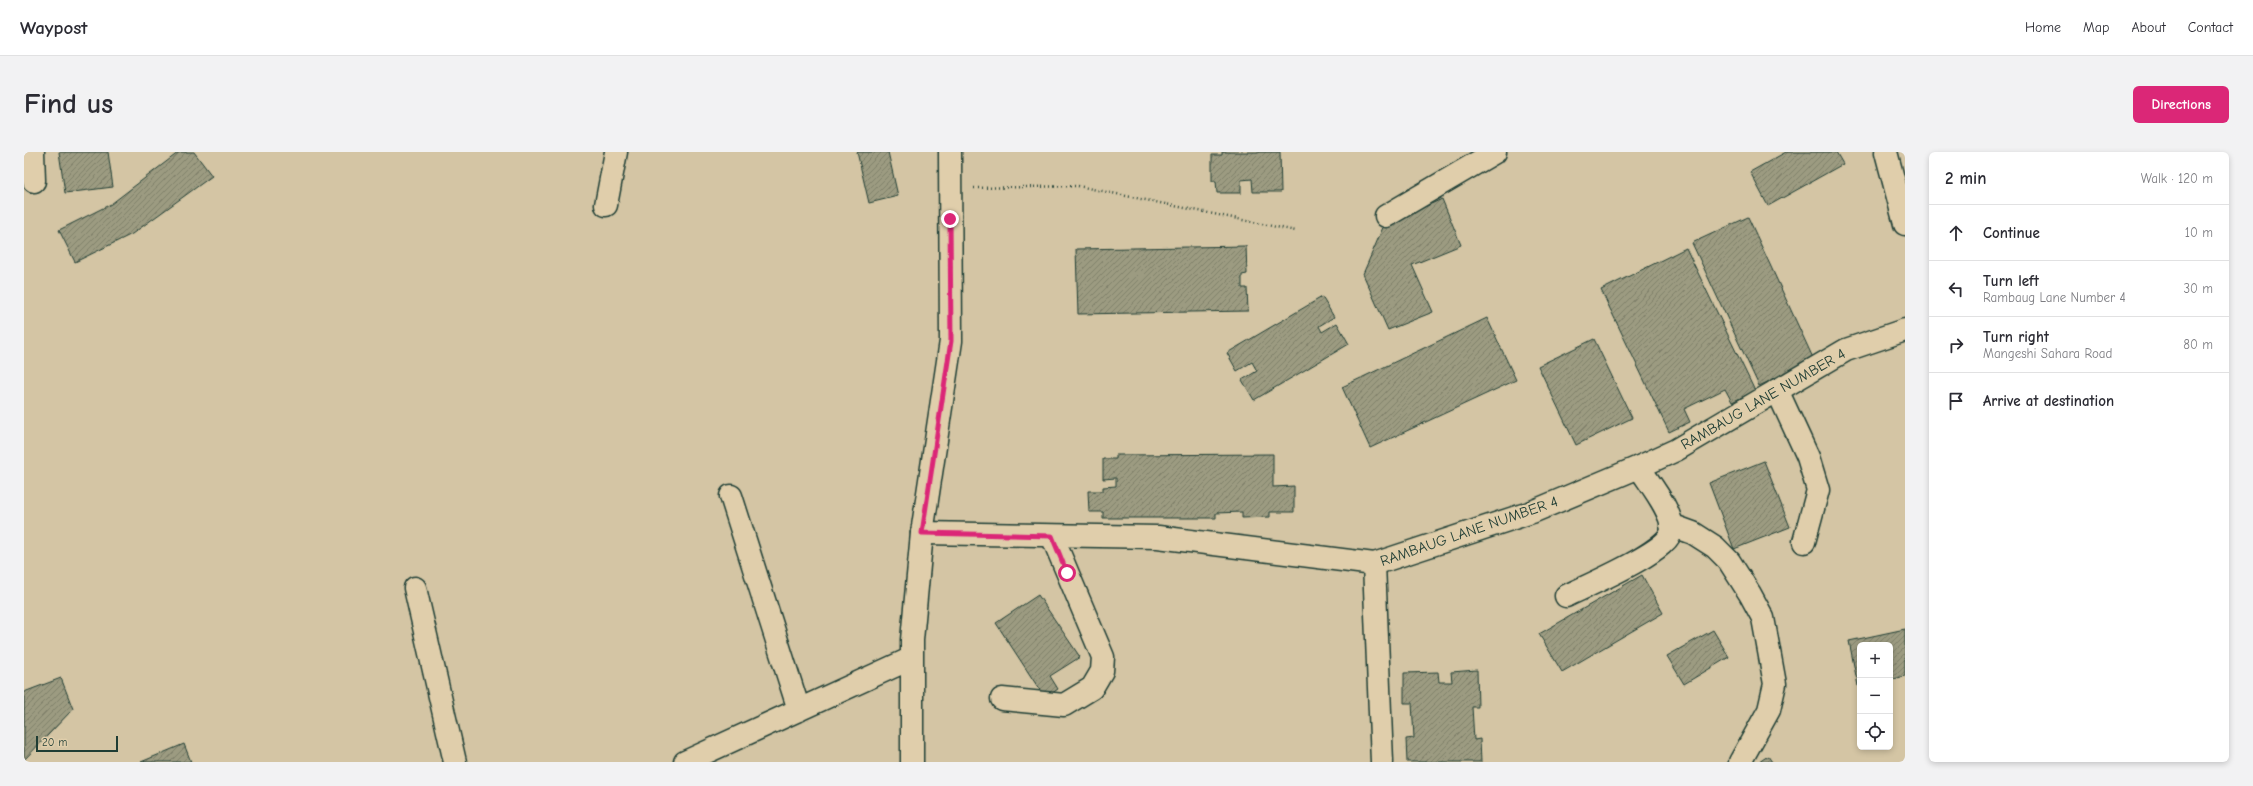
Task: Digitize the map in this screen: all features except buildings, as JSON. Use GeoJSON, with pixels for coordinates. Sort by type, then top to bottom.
{"type":"FeatureCollection","features":[{"type":"Feature","properties":{"kind":"street"},"geometry":{"type":"LineString","coordinates":[[33,152],[34,181]]}},
{"type":"Feature","properties":{"kind":"street"},"geometry":{"type":"LineString","coordinates":[[606,205],[616,152]]}},
{"type":"Feature","properties":{"kind":"street"},"geometry":{"type":"LineString","coordinates":[[912,762],[912,658],[922,533],[951,341],[950,152]]}},
{"type":"Feature","properties":{"kind":"street"},"geometry":{"type":"LineString","coordinates":[[1386,216],[1496,152]]}},
{"type":"Feature","properties":{"kind":"street"},"geometry":{"type":"LineString","coordinates":[[1886,152],[1905,224]]}},
{"type":"Feature","properties":{"kind":"street","name":"RAMBAUG LANE NUMBER 4"},"geometry":{"type":"LineString","coordinates":[[922,533],[1158,537],[1374,564],[1532,512],[1639,467],[1676,450],[1846,350],[1905,330]]}},
{"type":"Feature","properties":{"kind":"street"},"geometry":{"type":"LineString","coordinates":[[1777,390],[1808,457],[1818,490],[1804,542]]}},
{"type":"Feature","properties":{"kind":"street"},"geometry":{"type":"LineString","coordinates":[[1566,596],[1647,556],[1668,540],[1671,525],[1670,517],[1639,467]]}},
{"type":"Feature","properties":{"kind":"street"},"geometry":{"type":"LineString","coordinates":[[730,496],[799,710]]}},
{"type":"Feature","properties":{"kind":"street"},"geometry":{"type":"LineString","coordinates":[[1671,525],[1693,533],[1715,547],[1729,561],[1763,618],[1775,684],[1769,710],[1740,762]]}},
{"type":"Feature","properties":{"kind":"street"},"geometry":{"type":"LineString","coordinates":[[1002,700],[1064,705],[1092,688],[1102,671],[1103,657],[1052,536]]}},
{"type":"Feature","properties":{"kind":"street"},"geometry":{"type":"LineString","coordinates":[[1374,564],[1382,762]]}},
{"type":"Feature","properties":{"kind":"street"},"geometry":{"type":"LineString","coordinates":[[415,588],[455,762]]}},
{"type":"Feature","properties":{"kind":"street"},"geometry":{"type":"LineString","coordinates":[[685,762],[912,658]]}},
{"type":"Feature","properties":{"kind":"path"},"geometry":{"type":"LineString","coordinates":[[950,188],[1078,186],[1296,231]]}},
{"type":"Feature","properties":{"kind":"route"},"geometry":{"type":"LineString","coordinates":[[950,219],[951,341],[922,533],[1052,536],[1067,573]]}}]}
